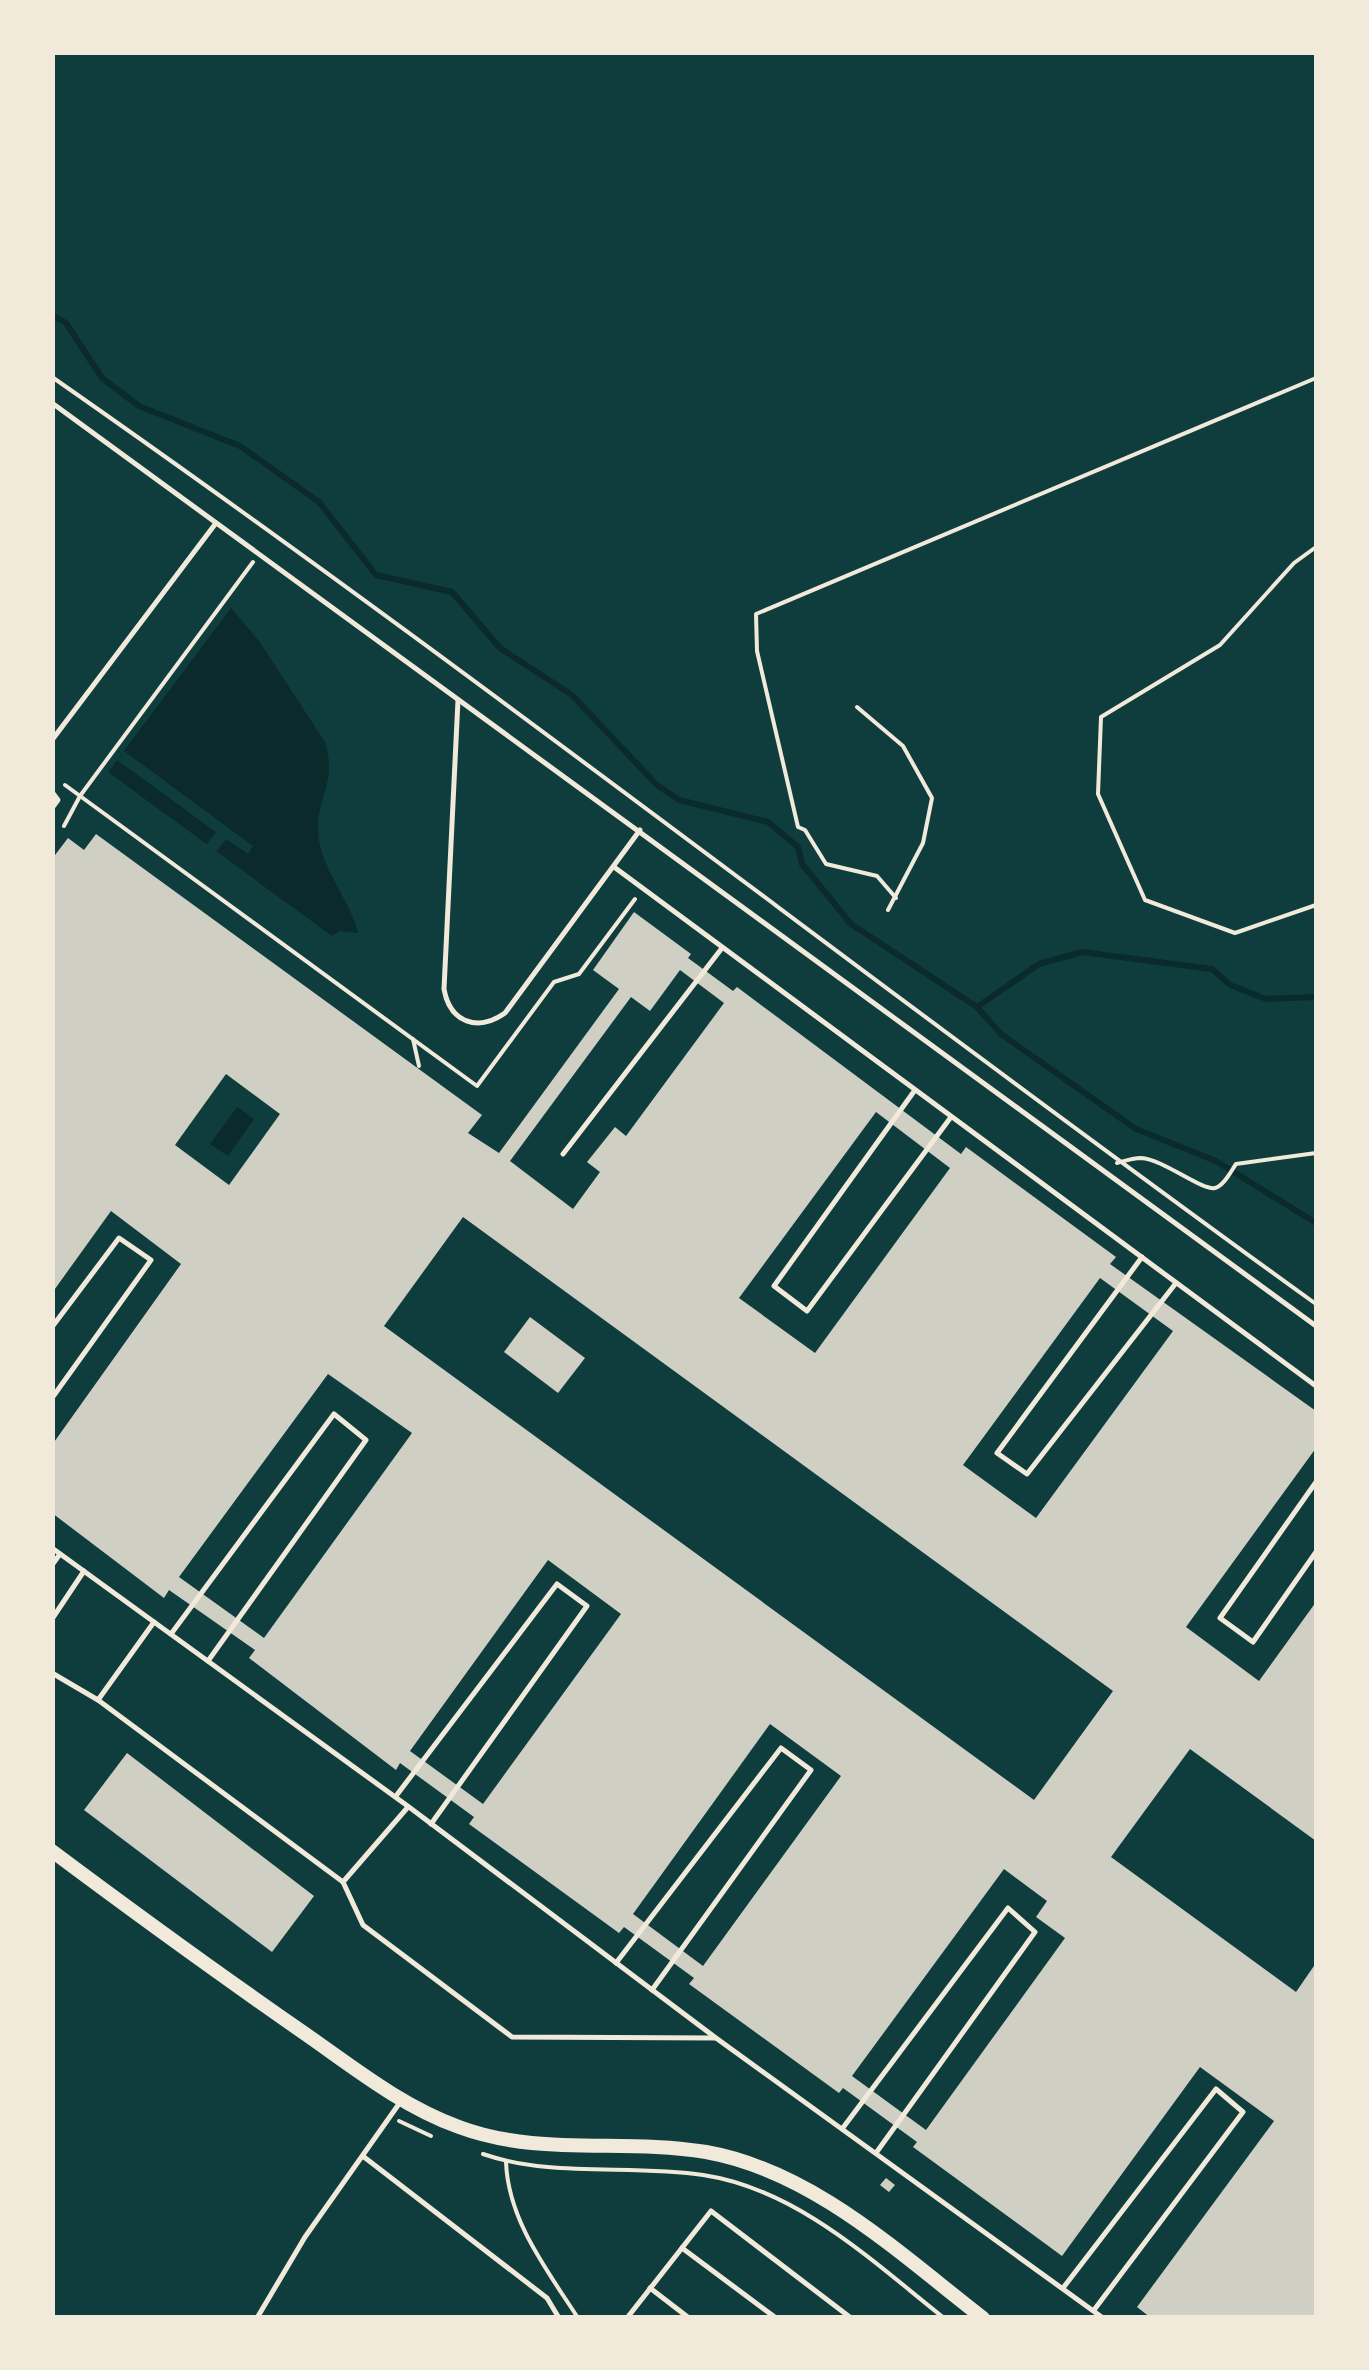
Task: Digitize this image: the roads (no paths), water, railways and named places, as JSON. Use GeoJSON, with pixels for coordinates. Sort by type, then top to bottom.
{"type":"FeatureCollection","features":[{"type":"Feature","properties":{"kind":"street"},"geometry":{"type":"LineString","coordinates":[[52,1851],[172,1941],[401,2101],[458,2127],[508,2142],[662,2147],[709,2153],[763,2168],[824,2200],[983,2318]]}},
{"type":"Feature","properties":{"kind":"lane"},"geometry":{"type":"LineString","coordinates":[[52,403],[1316,1326]]}},
{"type":"Feature","properties":{"kind":"lane"},"geometry":{"type":"LineString","coordinates":[[52,740],[216,524]]}},
{"type":"Feature","properties":{"kind":"lane"},"geometry":{"type":"LineString","coordinates":[[458,700],[444,989],[454,1014],[479,1024],[492,1022],[505,1013],[640,830]]}},
{"type":"Feature","properties":{"kind":"lane"},"geometry":{"type":"LineString","coordinates":[[52,792],[58,800],[52,808]]}},
{"type":"Feature","properties":{"kind":"lane"},"geometry":{"type":"LineString","coordinates":[[614,866],[1316,1386]]}},
{"type":"Feature","properties":{"kind":"lane"},"geometry":{"type":"LineString","coordinates":[[563,1154],[722,948]]}},
{"type":"Feature","properties":{"kind":"lane"},"geometry":{"type":"LineString","coordinates":[[916,1090],[774,1286],[807,1311],[952,1117]]}},
{"type":"Feature","properties":{"kind":"lane"},"geometry":{"type":"LineString","coordinates":[[52,1327],[119,1238],[151,1260],[52,1398]]}},
{"type":"Feature","properties":{"kind":"lane"},"geometry":{"type":"LineString","coordinates":[[1142,1258],[997,1453],[1027,1474],[1176,1282]]}},
{"type":"Feature","properties":{"kind":"lane"},"geometry":{"type":"LineString","coordinates":[[171,1634],[334,1414],[366,1440],[208,1661]]}},
{"type":"Feature","properties":{"kind":"lane"},"geometry":{"type":"LineString","coordinates":[[1316,1482],[1220,1618],[1253,1642],[1316,1552]]}},
{"type":"Feature","properties":{"kind":"lane"},"geometry":{"type":"LineString","coordinates":[[52,1548],[1103,2318]]}},
{"type":"Feature","properties":{"kind":"lane"},"geometry":{"type":"LineString","coordinates":[[52,1565],[60,1554]]}},
{"type":"Feature","properties":{"kind":"lane"},"geometry":{"type":"LineString","coordinates":[[52,1619],[84,1571]]}},
{"type":"Feature","properties":{"kind":"lane"},"geometry":{"type":"LineString","coordinates":[[396,1798],[558,1584],[587,1606],[430,1824]]}},
{"type":"Feature","properties":{"kind":"lane"},"geometry":{"type":"LineString","coordinates":[[98,1700],[154,1622]]}},
{"type":"Feature","properties":{"kind":"lane"},"geometry":{"type":"LineString","coordinates":[[52,1674],[98,1700],[342,1882],[362,1925],[512,2037],[716,2038]]}},
{"type":"Feature","properties":{"kind":"lane"},"geometry":{"type":"LineString","coordinates":[[616,1963],[782,1748],[810,1770],[652,1990]]}},
{"type":"Feature","properties":{"kind":"lane"},"geometry":{"type":"LineString","coordinates":[[342,1882],[408,1807]]}},
{"type":"Feature","properties":{"kind":"lane"},"geometry":{"type":"LineString","coordinates":[[842,2129],[1008,1908],[1035,1932],[876,2153]]}},
{"type":"Feature","properties":{"kind":"lane"},"geometry":{"type":"LineString","coordinates":[[1063,2288],[1216,2089],[1243,2112],[1094,2310]]}},
{"type":"Feature","properties":{"kind":"lane"},"geometry":{"type":"LineString","coordinates":[[1233,2103],[1238,2095]]}},
{"type":"Feature","properties":{"kind":"lane"},"geometry":{"type":"LineString","coordinates":[[257,2318],[305,2237],[401,2101]]}},
{"type":"Feature","properties":{"kind":"lane"},"geometry":{"type":"LineString","coordinates":[[364,2157],[547,2298],[559,2318]]}},
{"type":"Feature","properties":{"kind":"lane"},"geometry":{"type":"LineString","coordinates":[[626,2318],[711,2211],[851,2318]]}},
{"type":"Feature","properties":{"kind":"lane"},"geometry":{"type":"LineString","coordinates":[[682,2248],[776,2318]]}},
{"type":"Feature","properties":{"kind":"lane"},"geometry":{"type":"LineString","coordinates":[[650,2288],[690,2318]]}},
{"type":"Feature","properties":{"kind":"water"},"geometry":{"type":"Polygon","coordinates":[[[231,608],[259,641],[325,742],[329,767],[319,817],[319,842],[358,933],[340,931],[332,936],[108,772],[231,608]]]}},
{"type":"Feature","properties":{"kind":"water"},"geometry":{"type":"Polygon","coordinates":[[[237,1107],[254,1119],[228,1156],[210,1144],[237,1107]]]}},
{"type":"Feature","properties":{"kind":"waterway"},"geometry":{"type":"LineString","coordinates":[[52,315],[66,323],[102,378],[139,406],[240,446],[319,502],[376,575],[452,592],[500,648],[572,695],[657,785],[679,800],[768,822],[798,847],[802,864],[851,924],[977,1007],[1001,1034],[1136,1129],[1216,1161],[1316,1223]]}},
{"type":"Feature","properties":{"kind":"waterway"},"geometry":{"type":"LineString","coordinates":[[977,1007],[1039,964],[1082,952],[1212,969],[1230,985],[1266,999],[1316,997]]}}]}
